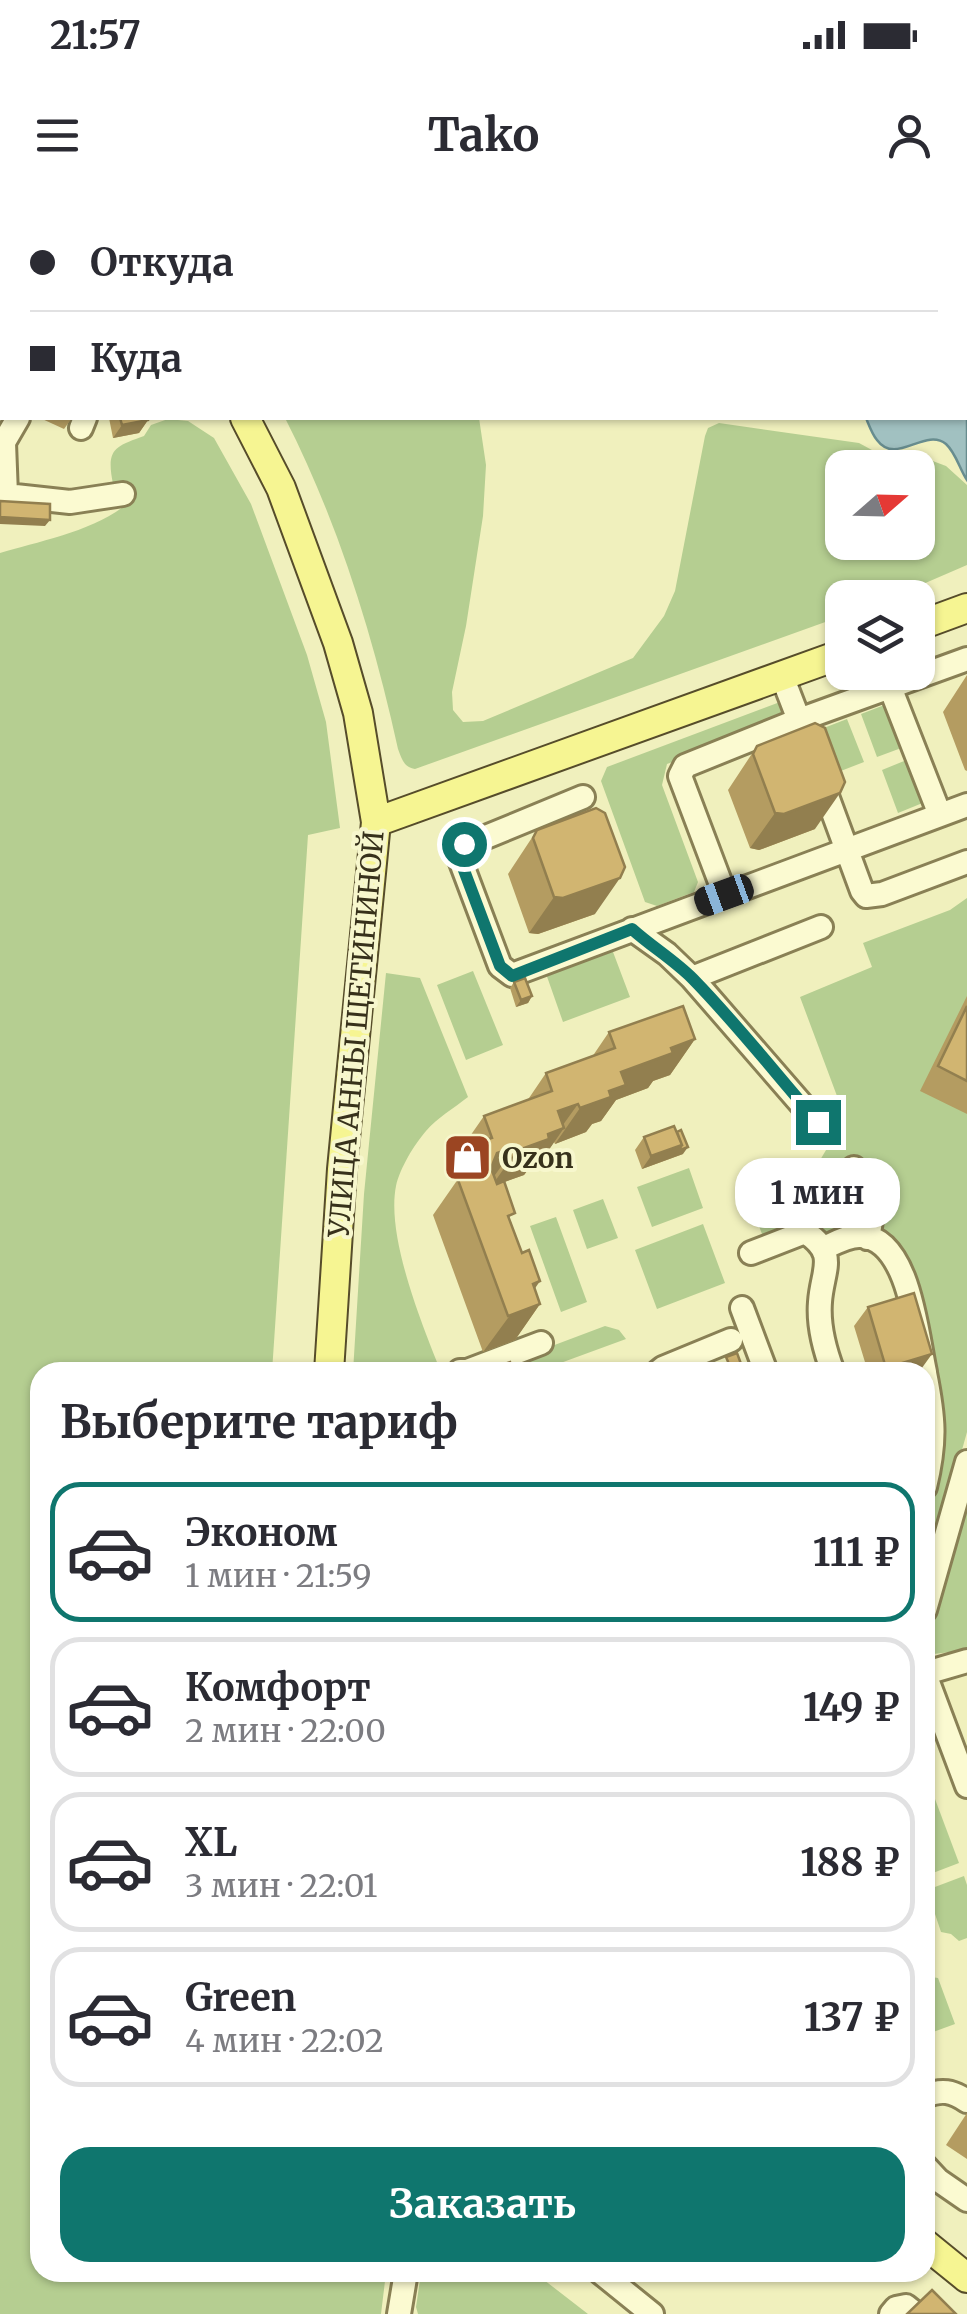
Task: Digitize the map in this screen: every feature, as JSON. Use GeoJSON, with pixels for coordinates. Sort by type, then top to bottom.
{"type":"FeatureCollection","features":[{"type":"Feature","properties":{"kind":"main road","name":"УЛИЦА АННЫ ЩЕТИНИНОЙ"},"geometry":{"type":"LineString","coordinates":[[246,420],[280,488],[338,642],[358,713],[376,822],[342,1169],[331,1362]]}},
{"type":"Feature","properties":{"kind":"main road"},"geometry":{"type":"LineString","coordinates":[[935,620],[967,608]]}},
{"type":"Feature","properties":{"kind":"main road"},"geometry":{"type":"LineString","coordinates":[[376,822],[825,660]]}},
{"type":"Feature","properties":{"kind":"main road"},"geometry":{"type":"LineString","coordinates":[[935,2252],[967,2278]]}},
{"type":"Feature","properties":{"kind":"street"},"geometry":{"type":"LineString","coordinates":[[17,420],[2,446],[4,501],[70,502],[122,494]]}},
{"type":"Feature","properties":{"kind":"street"},"geometry":{"type":"LineString","coordinates":[[935,670],[967,658]]}},
{"type":"Feature","properties":{"kind":"street"},"geometry":{"type":"LineString","coordinates":[[782,676],[866,896],[882,894],[967,862]]}},
{"type":"Feature","properties":{"kind":"street"},"geometry":{"type":"LineString","coordinates":[[724,895],[681,770],[882,690]]}},
{"type":"Feature","properties":{"kind":"street"},"geometry":{"type":"LineString","coordinates":[[891,690],[940,815]]}},
{"type":"Feature","properties":{"kind":"street"},"geometry":{"type":"LineString","coordinates":[[583,798],[459,848],[500,966],[512,976],[967,805]]}},
{"type":"Feature","properties":{"kind":"street"},"geometry":{"type":"LineString","coordinates":[[692,978],[821,927]]}},
{"type":"Feature","properties":{"kind":"street"},"geometry":{"type":"LineString","coordinates":[[632,929],[692,978],[818,1122]]}},
{"type":"Feature","properties":{"kind":"street"},"geometry":{"type":"LineString","coordinates":[[854,1168],[869,1196],[872,1212],[867,1238]]}},
{"type":"Feature","properties":{"kind":"street"},"geometry":{"type":"LineString","coordinates":[[751,1252],[806,1232],[824,1248],[827,1260],[820,1302],[821,1327],[830,1362]]}},
{"type":"Feature","properties":{"kind":"street"},"geometry":{"type":"LineString","coordinates":[[824,1248],[862,1236],[879,1242],[893,1256],[904,1276],[923,1362]]}},
{"type":"Feature","properties":{"kind":"street"},"geometry":{"type":"LineString","coordinates":[[742,1308],[762,1362]]}},
{"type":"Feature","properties":{"kind":"street"},"geometry":{"type":"LineString","coordinates":[[677,1362],[730,1340]]}},
{"type":"Feature","properties":{"kind":"street"},"geometry":{"type":"LineString","coordinates":[[492,1362],[541,1344]]}},
{"type":"Feature","properties":{"kind":"street"},"geometry":{"type":"LineString","coordinates":[[935,1575],[967,1462]]}},
{"type":"Feature","properties":{"kind":"street"},"geometry":{"type":"LineString","coordinates":[[935,1670],[967,1662]]}},
{"type":"Feature","properties":{"kind":"street"},"geometry":{"type":"LineString","coordinates":[[935,1699],[967,1786]]}},
{"type":"Feature","properties":{"kind":"street"},"geometry":{"type":"LineString","coordinates":[[935,2093],[944,2091],[967,2101]]}},
{"type":"Feature","properties":{"kind":"street"},"geometry":{"type":"LineString","coordinates":[[935,2177],[967,2200]]}},
{"type":"Feature","properties":{"kind":"street"},"geometry":{"type":"LineString","coordinates":[[399,2314],[404,2282]]}},
{"type":"Feature","properties":{"kind":"street"},"geometry":{"type":"LineString","coordinates":[[612,2282],[652,2314]]}},
{"type":"Feature","properties":{"kind":"street"},"geometry":{"type":"LineString","coordinates":[[890,2314],[906,2306],[916,2314]]}},
{"type":"Feature","properties":{"kind":"green space"},"geometry":{"type":"Polygon","coordinates":[[[165,420],[188,421],[214,438],[251,504],[307,655],[326,722],[340,828],[308,835],[273,1362],[30,1362],[30,2282],[385,2282],[381,2314],[0,2314],[0,553],[71,533],[121,509],[133,498],[127,486],[113,484],[112,456],[119,447],[144,436],[151,425],[165,420]]]}},
{"type":"Feature","properties":{"kind":"green space"},"geometry":{"type":"Polygon","coordinates":[[[286,420],[479,420],[486,465],[483,516],[452,692],[453,710],[463,722],[483,721],[633,658],[664,616],[675,591],[708,428],[719,423],[859,443],[872,450],[825,450],[825,560],[935,560],[935,462],[946,466],[967,485],[967,565],[932,580],[825,580],[825,622],[415,769],[406,765],[398,749],[377,664],[337,538],[286,420]]]}},
{"type":"Feature","properties":{"kind":"green space"},"geometry":{"type":"Polygon","coordinates":[[[780,702],[793,717],[667,764],[662,785],[698,882],[694,892],[657,906],[645,902],[601,781],[607,767],[780,702]]]}},
{"type":"Feature","properties":{"kind":"green space"},"geometry":{"type":"Polygon","coordinates":[[[887,704],[904,747],[877,757],[861,714],[887,704]]]}},
{"type":"Feature","properties":{"kind":"green space"},"geometry":{"type":"Polygon","coordinates":[[[847,719],[864,762],[833,774],[816,731],[847,719]]]}},
{"type":"Feature","properties":{"kind":"green space"},"geometry":{"type":"Polygon","coordinates":[[[909,759],[925,802],[898,813],[882,770],[909,759]]]}},
{"type":"Feature","properties":{"kind":"green space"},"geometry":{"type":"Polygon","coordinates":[[[967,898],[967,1432],[935,1546],[935,1478],[942,1454],[943,1427],[935,1403],[935,1362],[921,1362],[879,1234],[862,1198],[862,1225],[827,1236],[820,1232],[810,1203],[777,1214],[780,1229],[770,1235],[762,1234],[749,1200],[810,1177],[834,1129],[840,1104],[800,997],[872,967],[863,943],[950,910],[967,898]]]}},
{"type":"Feature","properties":{"kind":"green space"},"geometry":{"type":"Polygon","coordinates":[[[610,944],[630,997],[563,1022],[544,968],[610,944]]]}},
{"type":"Feature","properties":{"kind":"green space"},"geometry":{"type":"Polygon","coordinates":[[[473,971],[503,1045],[466,1060],[437,985],[473,971]]]}},
{"type":"Feature","properties":{"kind":"green space"},"geometry":{"type":"Polygon","coordinates":[[[386,973],[420,978],[468,1097],[421,1137],[396,1186],[394,1207],[401,1255],[437,1362],[354,1362],[364,1194],[386,973]]]}},
{"type":"Feature","properties":{"kind":"green space"},"geometry":{"type":"Polygon","coordinates":[[[689,1168],[703,1208],[652,1227],[637,1187],[689,1168]]]}},
{"type":"Feature","properties":{"kind":"green space"},"geometry":{"type":"Polygon","coordinates":[[[603,1199],[618,1238],[587,1249],[573,1210],[603,1199]]]}},
{"type":"Feature","properties":{"kind":"green space"},"geometry":{"type":"Polygon","coordinates":[[[556,1217],[587,1302],[561,1312],[530,1226],[556,1217]]]}},
{"type":"Feature","properties":{"kind":"green space"},"geometry":{"type":"Polygon","coordinates":[[[703,1224],[725,1283],[657,1309],[635,1250],[703,1224]]]}},
{"type":"Feature","properties":{"kind":"green space"},"geometry":{"type":"Polygon","coordinates":[[[605,1326],[619,1330],[626,1339],[563,1362],[510,1362],[605,1326]]]}},
{"type":"Feature","properties":{"kind":"green space"},"geometry":{"type":"Polygon","coordinates":[[[967,1505],[967,1650],[935,1654],[935,1617],[967,1505]]]}},
{"type":"Feature","properties":{"kind":"green space"},"geometry":{"type":"Polygon","coordinates":[[[935,1799],[959,1863],[935,1872],[935,1799]]]}},
{"type":"Feature","properties":{"kind":"green space"},"geometry":{"type":"Polygon","coordinates":[[[964,1876],[967,1938],[959,1941],[941,1932],[935,1914],[935,1887],[964,1876]]]}},
{"type":"Feature","properties":{"kind":"green space"},"geometry":{"type":"Polygon","coordinates":[[[935,1978],[938,1978],[955,2024],[935,2031],[935,1978]]]}},
{"type":"Feature","properties":{"kind":"green space"},"geometry":{"type":"Polygon","coordinates":[[[420,2282],[547,2282],[588,2314],[418,2314],[420,2282]]]}},
{"type":"Feature","properties":{"kind":"water"},"geometry":{"type":"Polygon","coordinates":[[[867,420],[967,420],[967,480],[953,452],[938,440],[893,449],[875,438],[867,420]]]}},
{"type":"Feature","properties":{"kind":"building"},"geometry":{"type":"Polygon","coordinates":[[[121,420],[148,420],[122,425],[121,420]]]}},
{"type":"Feature","properties":{"kind":"building"},"geometry":{"type":"Polygon","coordinates":[[[0,501],[50,504],[50,520],[0,517],[0,501]]]}},
{"type":"Feature","properties":{"kind":"building"},"geometry":{"type":"Polygon","coordinates":[[[815,723],[825,728],[845,782],[840,793],[784,814],[775,813],[753,754],[757,746],[815,723]]]}},
{"type":"Feature","properties":{"kind":"building"},"geometry":{"type":"Polygon","coordinates":[[[596,808],[605,813],[625,867],[620,878],[563,898],[554,897],[533,838],[537,830],[596,808]]]}},
{"type":"Feature","properties":{"kind":"building"},"geometry":{"type":"Polygon","coordinates":[[[525,978],[532,996],[521,1000],[514,982],[525,978]]]}},
{"type":"Feature","properties":{"kind":"building"},"geometry":{"type":"Polygon","coordinates":[[[683,1006],[695,1039],[671,1048],[673,1053],[621,1072],[626,1085],[609,1091],[611,1097],[558,1111],[564,1128],[548,1134],[549,1139],[516,1151],[515,1147],[497,1153],[491,1168],[497,1184],[504,1181],[515,1213],[508,1216],[522,1253],[529,1250],[540,1281],[533,1284],[540,1304],[508,1316],[458,1180],[474,1174],[472,1168],[485,1140],[492,1138],[484,1116],[552,1091],[546,1073],[615,1048],[609,1032],[683,1006]]]}},
{"type":"Feature","properties":{"kind":"building"},"geometry":{"type":"Polygon","coordinates":[[[967,1006],[967,1081],[938,1066],[967,1006]]]}},
{"type":"Feature","properties":{"kind":"building"},"geometry":{"type":"Polygon","coordinates":[[[674,1126],[682,1145],[651,1156],[644,1137],[674,1126]]]}},
{"type":"Feature","properties":{"kind":"building"},"geometry":{"type":"Polygon","coordinates":[[[681,1130],[688,1147],[678,1151],[682,1145],[677,1132],[681,1130]]]}},
{"type":"Feature","properties":{"kind":"building"},"geometry":{"type":"Polygon","coordinates":[[[914,1293],[932,1354],[906,1362],[884,1362],[868,1307],[914,1293]]]}},
{"type":"Feature","properties":{"kind":"building"},"geometry":{"type":"Polygon","coordinates":[[[737,1353],[740,1362],[728,1362],[726,1357],[737,1353]]]}},
{"type":"Feature","properties":{"kind":"building"},"geometry":{"type":"Polygon","coordinates":[[[932,2290],[956,2314],[907,2314],[932,2290]]]}},
{"type":"Feature","properties":{"kind":"place","name":"Ozon"},"geometry":{"type":"Point","coordinates":[467,1158]}},
{"type":"Feature","properties":{"kind":"route"},"geometry":{"type":"LineString","coordinates":[[464,844],[459,848],[459,857],[500,966],[507,974],[512,976],[632,929],[692,978],[818,1122]]}}]}
